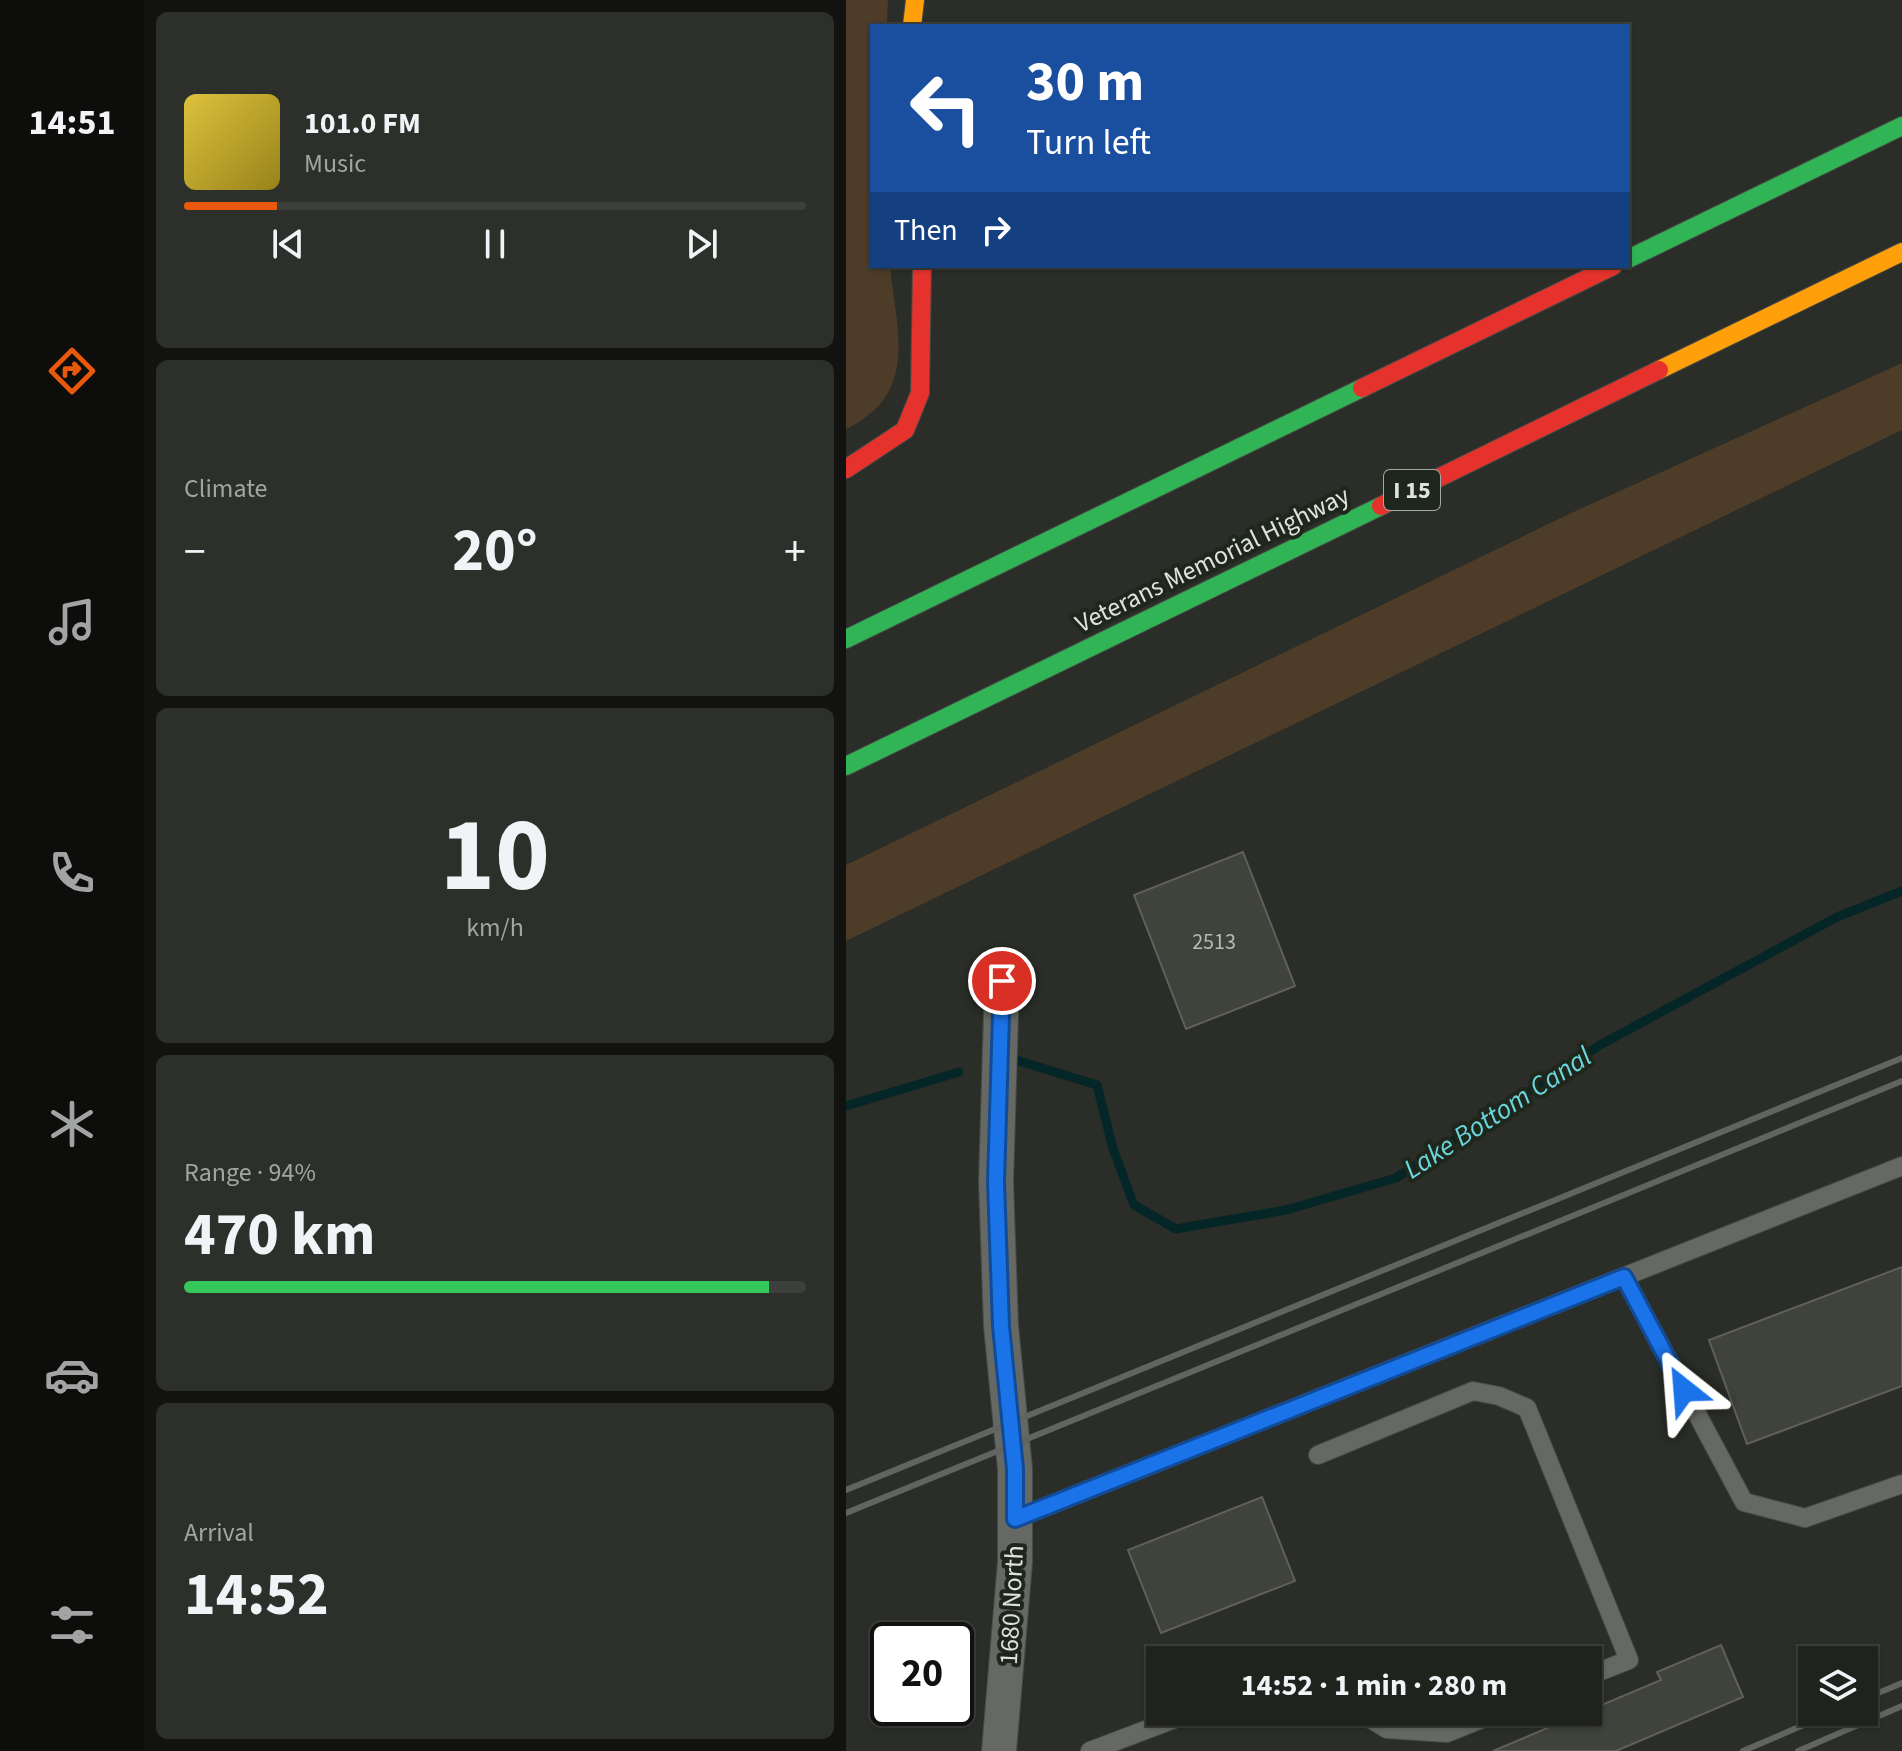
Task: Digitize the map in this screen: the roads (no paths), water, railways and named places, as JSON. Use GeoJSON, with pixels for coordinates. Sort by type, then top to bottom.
{"type":"FeatureCollection","features":[{"type":"Feature","properties":{"kind":"main road"},"geometry":{"type":"LineString","coordinates":[[912,24],[915,0]]}},
{"type":"Feature","properties":{"kind":"main road"},"geometry":{"type":"LineString","coordinates":[[1630,258],[1902,126]]}},
{"type":"Feature","properties":{"kind":"main road","name":"Veterans Memorial Highway"},"geometry":{"type":"LineString","coordinates":[[846,766],[1902,252]]}},
{"type":"Feature","properties":{"kind":"main road"},"geometry":{"type":"LineString","coordinates":[[846,469],[905,430],[920,393],[922,268]]}},
{"type":"Feature","properties":{"kind":"main road"},"geometry":{"type":"LineString","coordinates":[[846,639],[1609,268]]}},
{"type":"Feature","properties":{"kind":"street","name":"1680 North"},"geometry":{"type":"LineString","coordinates":[[999,1751],[1011,1634],[1015,1519],[1015,1469],[1001,1326],[996,1182],[1002,981]]}},
{"type":"Feature","properties":{"kind":"lane"},"geometry":{"type":"LineString","coordinates":[[1015,1519],[1902,1166]]}},
{"type":"Feature","properties":{"kind":"lane"},"geometry":{"type":"LineString","coordinates":[[1624,1277],[1744,1502],[1805,1518],[1902,1484]]}},
{"type":"Feature","properties":{"kind":"lane"},"geometry":{"type":"LineString","coordinates":[[1318,1455],[1473,1391],[1499,1396],[1527,1408],[1629,1660],[1602,1671]]}},
{"type":"Feature","properties":{"kind":"lane"},"geometry":{"type":"LineString","coordinates":[[1090,1751],[1156,1726]]}},
{"type":"Feature","properties":{"kind":"lane"},"geometry":{"type":"LineString","coordinates":[[1382,1726],[1387,1729],[1447,1733],[1464,1726]]}},
{"type":"Feature","properties":{"kind":"waterway","name":"Lake Bottom Canal"},"geometry":{"type":"LineString","coordinates":[[1016,1060],[1097,1085],[1113,1149],[1134,1205],[1176,1229],[1286,1210],[1396,1178],[1600,1045],[1837,917],[1902,891]]}},
{"type":"Feature","properties":{"kind":"waterway","name":"Lake Bottom Canal"},"geometry":{"type":"LineString","coordinates":[[846,1106],[959,1072]]}},
{"type":"Feature","properties":{"kind":"railway"},"geometry":{"type":"LineString","coordinates":[[846,1490],[1902,1058]]}},
{"type":"Feature","properties":{"kind":"railway"},"geometry":{"type":"LineString","coordinates":[[846,1513],[1902,1081]]}},
{"type":"Feature","properties":{"kind":"railway"},"geometry":{"type":"LineString","coordinates":[[1878,1693],[1902,1683]]}},
{"type":"Feature","properties":{"kind":"railway"},"geometry":{"type":"LineString","coordinates":[[1798,1751],[1902,1706]]}},
{"type":"Feature","properties":{"kind":"railway"},"geometry":{"type":"LineString","coordinates":[[1743,1751],[1801,1726]]}}]}
